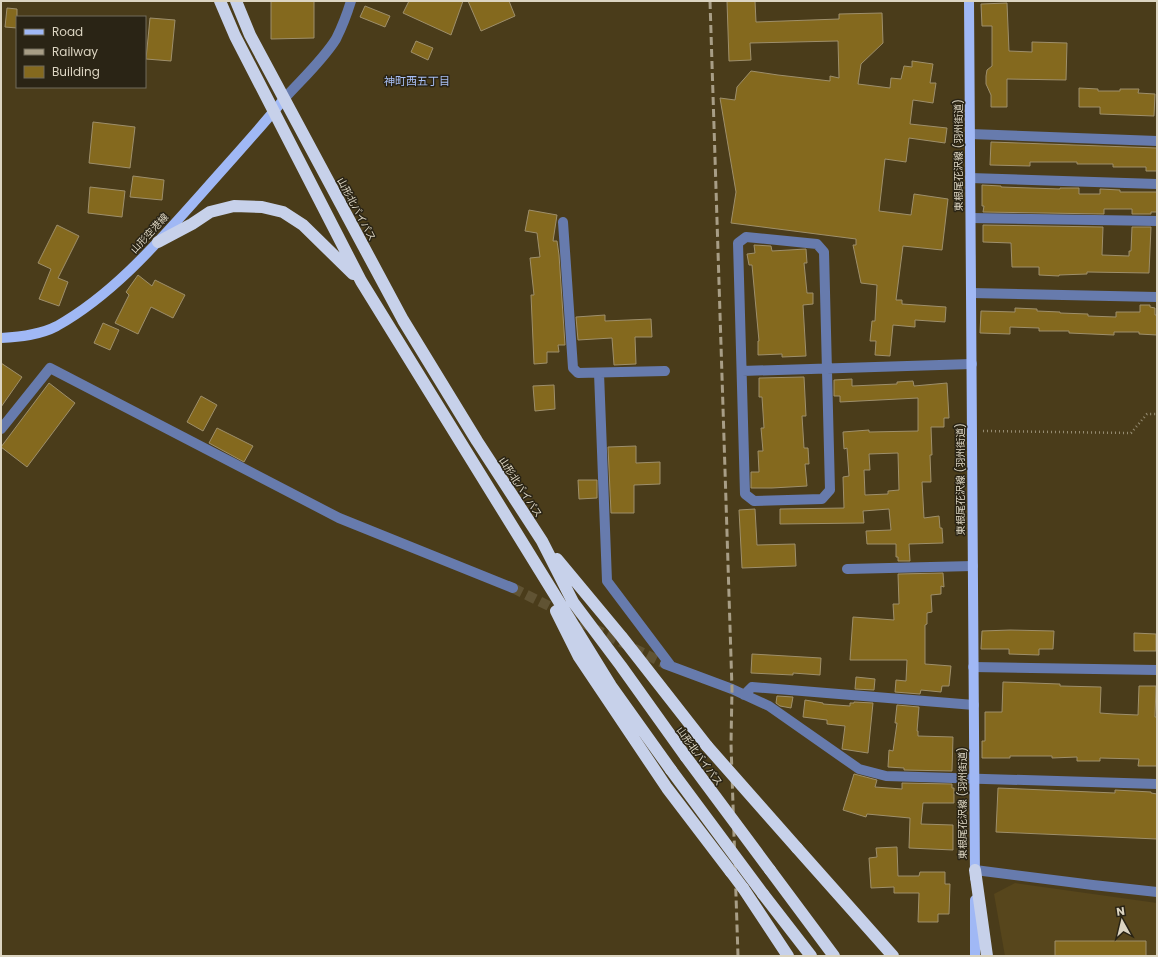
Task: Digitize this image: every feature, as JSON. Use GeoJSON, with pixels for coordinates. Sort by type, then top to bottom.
{"type":"FeatureCollection","features":[{"type":"Feature","properties":{"kind":"highway"},"geometry":{"type":"LineString","coordinates":[[220,1],[235,36],[273,112],[361,281],[611,686],[763,894],[811,956]]}},
{"type":"Feature","properties":{"kind":"highway","name":"山形北バイパス"},"geometry":{"type":"LineString","coordinates":[[236,1],[250,35],[403,320],[477,441],[542,541],[574,602],[686,757],[834,956]]}},
{"type":"Feature","properties":{"kind":"highway"},"geometry":{"type":"LineString","coordinates":[[158,242],[192,224],[210,212],[234,206],[262,207],[283,212],[303,225],[361,281]]}},
{"type":"Feature","properties":{"kind":"highway"},"geometry":{"type":"LineString","coordinates":[[542,541],[621,636],[707,746],[893,956]]}},
{"type":"Feature","properties":{"kind":"highway"},"geometry":{"type":"LineString","coordinates":[[527,550],[579,657],[667,788],[744,888],[788,956]]}},
{"type":"Feature","properties":{"kind":"highway"},"geometry":{"type":"LineString","coordinates":[[975,870],[987,956]]}},
{"type":"Feature","properties":{"kind":"main road","name":"東根尾花沢線 (羽州街道)"},"geometry":{"type":"LineString","coordinates":[[969,1],[975,956]]}},
{"type":"Feature","properties":{"kind":"main road","name":"山形空港線"},"geometry":{"type":"LineString","coordinates":[[1,338],[23,337],[42,332],[57,326],[93,303],[128,272],[158,242],[284,99]]}},
{"type":"Feature","properties":{"kind":"street"},"geometry":{"type":"LineString","coordinates":[[284,99],[320,60],[335,39],[352,1]]}},
{"type":"Feature","properties":{"kind":"street"},"geometry":{"type":"LineString","coordinates":[[970,134],[1157,141]]}},
{"type":"Feature","properties":{"kind":"street"},"geometry":{"type":"LineString","coordinates":[[970,178],[1157,184]]}},
{"type":"Feature","properties":{"kind":"street"},"geometry":{"type":"LineString","coordinates":[[970,218],[1157,222]]}},
{"type":"Feature","properties":{"kind":"street"},"geometry":{"type":"LineString","coordinates":[[563,222],[573,368],[578,373],[664,371]]}},
{"type":"Feature","properties":{"kind":"street"},"geometry":{"type":"LineString","coordinates":[[746,237],[817,244],[824,252],[826,369],[830,490],[822,500],[754,501],[745,494],[738,243],[746,237]]}},
{"type":"Feature","properties":{"kind":"street"},"geometry":{"type":"LineString","coordinates":[[971,293],[1157,296]]}},
{"type":"Feature","properties":{"kind":"street"},"geometry":{"type":"LineString","coordinates":[[742,371],[972,364]]}},
{"type":"Feature","properties":{"kind":"street"},"geometry":{"type":"LineString","coordinates":[[1,429],[50,368],[339,518],[513,588]]}},
{"type":"Feature","properties":{"kind":"street"},"geometry":{"type":"LineString","coordinates":[[599,373],[607,581],[668,665],[769,706],[859,769],[886,776],[1157,784]]}},
{"type":"Feature","properties":{"kind":"street"},"geometry":{"type":"LineString","coordinates":[[847,569],[973,566]]}},
{"type":"Feature","properties":{"kind":"street"},"geometry":{"type":"LineString","coordinates":[[973,667],[1157,670]]}},
{"type":"Feature","properties":{"kind":"street"},"geometry":{"type":"LineString","coordinates":[[744,695],[752,687],[974,705]]}},
{"type":"Feature","properties":{"kind":"street"},"geometry":{"type":"LineString","coordinates":[[975,870],[1157,892]]}},
{"type":"Feature","properties":{"kind":"path"},"geometry":{"type":"LineString","coordinates":[[972,430],[1131,433],[1147,414],[1157,414]]}},
{"type":"Feature","properties":{"kind":"shaded area"},"geometry":{"type":"Polygon","coordinates":[[[1015,883],[1157,903],[1157,956],[1005,956],[994,894],[1015,883]]]}},
{"type":"Feature","properties":{"kind":"building"},"geometry":{"type":"Polygon","coordinates":[[[271,1],[314,1],[314,38],[271,39],[271,1]]]}},
{"type":"Feature","properties":{"kind":"building"},"geometry":{"type":"Polygon","coordinates":[[[409,1],[463,1],[451,35],[403,13],[409,1]]]}},
{"type":"Feature","properties":{"kind":"building"},"geometry":{"type":"Polygon","coordinates":[[[468,1],[509,1],[515,16],[481,31],[468,1]]]}},
{"type":"Feature","properties":{"kind":"building"},"geometry":{"type":"Polygon","coordinates":[[[727,1],[755,1],[756,22],[839,19],[839,14],[882,13],[883,43],[861,64],[858,84],[890,88],[891,78],[901,79],[904,66],[912,67],[912,61],[933,64],[930,83],[936,83],[933,103],[913,100],[910,124],[947,128],[945,143],[909,138],[906,162],[885,159],[879,211],[911,215],[914,194],[948,199],[942,250],[903,246],[896,300],[902,300],[902,304],[946,307],[945,322],[915,320],[915,327],[893,325],[890,356],[875,355],[876,341],[870,341],[872,321],[875,321],[877,285],[861,283],[853,245],[856,245],[856,239],[731,223],[736,192],[720,98],[735,100],[737,87],[751,71],[830,81],[830,76],[839,78],[838,41],[750,43],[751,60],[729,61],[727,1]]]}},
{"type":"Feature","properties":{"kind":"building"},"geometry":{"type":"Polygon","coordinates":[[[1007,3],[1009,51],[1032,52],[1032,42],[1067,43],[1066,80],[1007,79],[1007,107],[991,107],[991,95],[986,84],[986,76],[987,70],[992,66],[992,26],[982,26],[981,4],[1007,3]]]}},
{"type":"Feature","properties":{"kind":"building"},"geometry":{"type":"Polygon","coordinates":[[[365,6],[390,16],[385,27],[360,17],[365,6]]]}},
{"type":"Feature","properties":{"kind":"building"},"geometry":{"type":"Polygon","coordinates":[[[7,8],[17,9],[16,28],[5,27],[7,8]]]}},
{"type":"Feature","properties":{"kind":"building"},"geometry":{"type":"Polygon","coordinates":[[[150,18],[175,20],[171,61],[146,59],[150,18]]]}},
{"type":"Feature","properties":{"kind":"building"},"geometry":{"type":"Polygon","coordinates":[[[416,41],[433,48],[428,60],[411,52],[416,41]]]}},
{"type":"Feature","properties":{"kind":"building"},"geometry":{"type":"Polygon","coordinates":[[[1079,88],[1098,89],[1098,91],[1139,89],[1138,93],[1155,94],[1154,116],[1100,114],[1100,107],[1079,107],[1079,88]]]}},
{"type":"Feature","properties":{"kind":"building"},"geometry":{"type":"Polygon","coordinates":[[[93,122],[135,127],[130,168],[89,163],[93,122]]]}},
{"type":"Feature","properties":{"kind":"building"},"geometry":{"type":"Polygon","coordinates":[[[991,142],[1157,148],[1157,171],[1146,171],[1146,167],[1113,167],[1113,164],[1077,164],[1077,162],[1030,162],[1030,166],[990,165],[991,142]]]}},
{"type":"Feature","properties":{"kind":"building"},"geometry":{"type":"Polygon","coordinates":[[[133,176],[164,180],[162,200],[130,197],[133,176]]]}},
{"type":"Feature","properties":{"kind":"building"},"geometry":{"type":"Polygon","coordinates":[[[982,185],[1060,189],[1079,188],[1079,194],[1100,194],[1100,189],[1120,190],[1120,192],[1157,192],[1157,212],[1151,212],[1151,214],[1132,214],[1132,209],[1104,209],[1104,214],[983,212],[984,206],[982,206],[982,185]]]}},
{"type":"Feature","properties":{"kind":"building"},"geometry":{"type":"Polygon","coordinates":[[[90,187],[125,191],[122,217],[88,213],[90,187]]]}},
{"type":"Feature","properties":{"kind":"building"},"geometry":{"type":"Polygon","coordinates":[[[529,210],[557,215],[553,241],[557,241],[559,255],[565,345],[558,345],[559,352],[547,352],[547,363],[534,364],[531,295],[534,295],[530,258],[540,257],[537,233],[525,231],[529,210]]]}},
{"type":"Feature","properties":{"kind":"building"},"geometry":{"type":"Polygon","coordinates":[[[57,225],[79,236],[58,278],[68,282],[59,306],[39,299],[51,269],[38,263],[57,225]]]}},
{"type":"Feature","properties":{"kind":"building"},"geometry":{"type":"Polygon","coordinates":[[[983,225],[1103,227],[1102,255],[1129,256],[1129,251],[1131,251],[1132,227],[1151,227],[1149,273],[1087,272],[1087,274],[1059,276],[1039,275],[1039,267],[1012,267],[1011,243],[983,242],[983,225]]]}},
{"type":"Feature","properties":{"kind":"building"},"geometry":{"type":"Polygon","coordinates":[[[754,245],[771,246],[772,251],[806,249],[807,263],[804,263],[807,293],[813,293],[813,304],[803,305],[806,356],[782,357],[782,354],[758,355],[759,341],[752,265],[749,265],[747,254],[755,253],[754,245]]]}},
{"type":"Feature","properties":{"kind":"building"},"geometry":{"type":"Polygon","coordinates":[[[138,275],[152,286],[155,280],[185,295],[173,318],[151,307],[138,334],[115,323],[129,295],[126,292],[138,275]]]}},
{"type":"Feature","properties":{"kind":"building"},"geometry":{"type":"Polygon","coordinates":[[[1140,305],[1150,305],[1150,307],[1155,308],[1155,315],[1157,315],[1157,335],[1139,334],[1139,332],[1114,332],[1114,335],[1069,333],[1069,331],[1039,331],[1039,328],[1010,327],[1010,334],[980,333],[981,311],[1015,312],[1015,308],[1037,309],[1037,311],[1060,313],[1088,314],[1088,316],[1116,317],[1116,312],[1140,312],[1140,305]]]}},
{"type":"Feature","properties":{"kind":"building"},"geometry":{"type":"Polygon","coordinates":[[[605,315],[605,321],[651,319],[652,337],[635,337],[636,364],[614,365],[612,338],[578,340],[576,317],[605,315]]]}},
{"type":"Feature","properties":{"kind":"building"},"geometry":{"type":"Polygon","coordinates":[[[103,323],[119,330],[110,350],[94,343],[103,323]]]}},
{"type":"Feature","properties":{"kind":"building"},"geometry":{"type":"Polygon","coordinates":[[[1,363],[22,377],[1,407],[1,363]]]}},
{"type":"Feature","properties":{"kind":"building"},"geometry":{"type":"Polygon","coordinates":[[[804,377],[806,416],[802,416],[804,448],[808,448],[809,464],[805,464],[807,486],[751,488],[751,472],[759,472],[758,451],[763,451],[761,428],[764,428],[762,397],[759,397],[759,378],[804,377]]]}},
{"type":"Feature","properties":{"kind":"building"},"geometry":{"type":"Polygon","coordinates":[[[852,379],[852,386],[897,384],[897,382],[913,381],[914,386],[947,383],[949,418],[944,418],[944,427],[931,427],[931,482],[922,482],[924,518],[939,516],[940,528],[942,528],[943,543],[909,544],[910,561],[898,561],[898,557],[896,557],[896,544],[867,544],[866,531],[891,530],[889,509],[863,511],[864,523],[780,524],[780,509],[844,508],[843,477],[849,476],[847,448],[844,449],[843,432],[869,430],[869,432],[918,431],[918,398],[840,402],[840,396],[834,396],[834,380],[852,379]],[[898,453],[869,454],[870,470],[864,470],[865,495],[888,494],[888,491],[899,490],[898,453]]]}},
{"type":"Feature","properties":{"kind":"building"},"geometry":{"type":"Polygon","coordinates":[[[49,383],[75,403],[27,467],[1,447],[49,383]]]}},
{"type":"Feature","properties":{"kind":"building"},"geometry":{"type":"Polygon","coordinates":[[[554,385],[555,409],[535,411],[533,386],[554,385]]]}},
{"type":"Feature","properties":{"kind":"building"},"geometry":{"type":"Polygon","coordinates":[[[201,396],[217,405],[203,431],[187,422],[201,396]]]}},
{"type":"Feature","properties":{"kind":"building"},"geometry":{"type":"Polygon","coordinates":[[[217,428],[253,446],[244,462],[209,443],[217,428]]]}},
{"type":"Feature","properties":{"kind":"building"},"geometry":{"type":"Polygon","coordinates":[[[636,446],[636,463],[660,462],[660,484],[634,485],[634,513],[611,513],[608,447],[636,446]]]}},
{"type":"Feature","properties":{"kind":"building"},"geometry":{"type":"Polygon","coordinates":[[[578,480],[597,480],[597,498],[579,499],[578,480]]]}},
{"type":"Feature","properties":{"kind":"building"},"geometry":{"type":"Polygon","coordinates":[[[755,509],[757,545],[795,544],[796,566],[742,568],[739,510],[755,509]]]}},
{"type":"Feature","properties":{"kind":"building"},"geometry":{"type":"Polygon","coordinates":[[[943,573],[944,587],[941,586],[941,594],[931,595],[932,612],[927,613],[927,624],[925,625],[925,664],[951,666],[949,686],[942,686],[941,692],[921,690],[920,694],[895,692],[896,680],[906,681],[907,660],[850,660],[853,617],[894,620],[893,604],[899,604],[898,574],[943,573]]]}},
{"type":"Feature","properties":{"kind":"building"},"geometry":{"type":"Polygon","coordinates":[[[982,631],[1054,631],[1053,649],[1039,649],[1039,655],[1009,654],[1009,649],[981,649],[982,631]]]}},
{"type":"Feature","properties":{"kind":"building"},"geometry":{"type":"Polygon","coordinates":[[[1134,633],[1156,634],[1156,651],[1134,651],[1134,633]]]}},
{"type":"Feature","properties":{"kind":"building"},"geometry":{"type":"Polygon","coordinates":[[[752,654],[821,658],[820,675],[793,673],[793,675],[751,673],[752,654]]]}},
{"type":"Feature","properties":{"kind":"building"},"geometry":{"type":"Polygon","coordinates":[[[856,677],[875,679],[874,690],[855,689],[856,677]]]}},
{"type":"Feature","properties":{"kind":"building"},"geometry":{"type":"Polygon","coordinates":[[[1003,682],[1101,687],[1100,713],[1138,715],[1139,686],[1156,686],[1155,717],[1157,717],[1157,766],[1138,766],[1139,759],[1100,758],[1100,761],[1077,761],[1077,757],[1052,758],[1052,756],[982,758],[982,741],[985,741],[985,712],[1002,712],[1003,682]]]}},
{"type":"Feature","properties":{"kind":"building"},"geometry":{"type":"Polygon","coordinates":[[[777,696],[793,697],[791,708],[780,706],[776,703],[777,696]]]}},
{"type":"Feature","properties":{"kind":"building"},"geometry":{"type":"Polygon","coordinates":[[[805,700],[823,704],[850,706],[850,703],[854,702],[873,703],[868,753],[842,749],[845,726],[827,724],[827,720],[803,717],[805,700]]]}},
{"type":"Feature","properties":{"kind":"building"},"geometry":{"type":"Polygon","coordinates":[[[897,705],[919,707],[918,736],[953,737],[952,771],[904,770],[904,768],[888,767],[889,750],[893,751],[897,723],[895,723],[897,705]]]}},
{"type":"Feature","properties":{"kind":"building"},"geometry":{"type":"Polygon","coordinates":[[[854,774],[877,780],[875,787],[902,789],[902,783],[952,784],[952,788],[954,788],[954,803],[923,803],[921,824],[953,825],[953,850],[909,848],[910,818],[867,814],[866,817],[843,810],[854,774]]]}},
{"type":"Feature","properties":{"kind":"building"},"geometry":{"type":"Polygon","coordinates":[[[998,788],[1115,793],[1115,790],[1151,792],[1157,794],[1157,839],[996,832],[998,788]]]}},
{"type":"Feature","properties":{"kind":"building"},"geometry":{"type":"Polygon","coordinates":[[[897,847],[898,876],[919,876],[920,872],[945,872],[945,884],[950,884],[949,914],[938,914],[938,922],[918,922],[919,893],[894,893],[894,887],[871,888],[869,858],[877,857],[876,848],[897,847]]]}},
{"type":"Feature","properties":{"kind":"building"},"geometry":{"type":"Polygon","coordinates":[[[1055,941],[1146,941],[1146,956],[1055,956],[1055,941]]]}},
{"type":"Feature","properties":{"kind":"tunnel"},"geometry":{"type":"LineString","coordinates":[[513,588],[665,664]]}},
{"type":"Feature","properties":{"kind":"railway"},"geometry":{"type":"LineString","coordinates":[[710,1],[732,689],[731,744],[738,956]]}},
{"type":"Feature","properties":{"kind":"district","name":"神町西五丁目"},"geometry":{"type":"Point","coordinates":[417,81]}}]}
